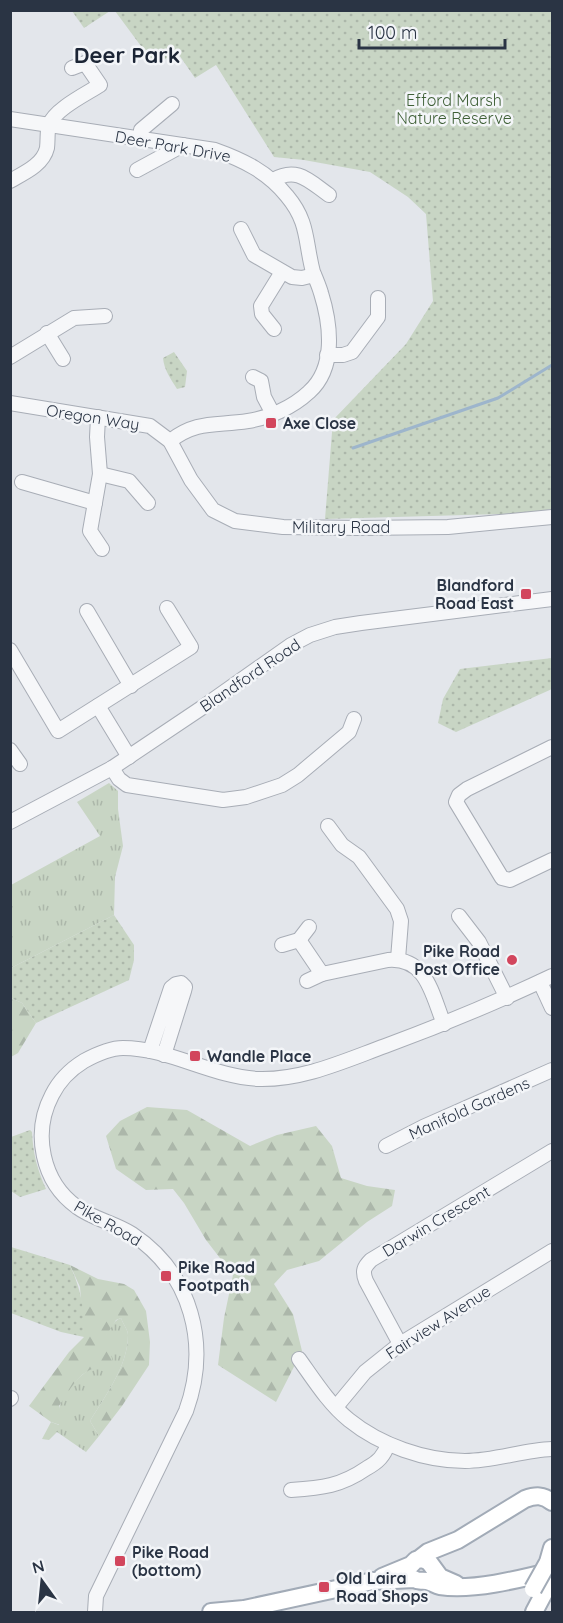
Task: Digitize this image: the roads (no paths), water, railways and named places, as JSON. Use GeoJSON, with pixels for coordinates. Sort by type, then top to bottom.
{"type":"FeatureCollection","features":[{"type":"Feature","properties":{"kind":"main road"},"geometry":{"type":"LineString","coordinates":[[423,1569],[428,1552],[458,1540],[525,1499],[551,1496]]}},
{"type":"Feature","properties":{"kind":"main road"},"geometry":{"type":"LineString","coordinates":[[212,1612],[242,1611],[423,1569]]}},
{"type":"Feature","properties":{"kind":"main road"},"geometry":{"type":"LineString","coordinates":[[423,1569],[438,1586],[518,1580],[548,1569]]}},
{"type":"Feature","properties":{"kind":"main road"},"geometry":{"type":"LineString","coordinates":[[522,1612],[548,1569]]}},
{"type":"Feature","properties":{"kind":"main road"},"geometry":{"type":"LineString","coordinates":[[534,1612],[548,1569]]}},
{"type":"Feature","properties":{"kind":"street"},"geometry":{"type":"LineString","coordinates":[[10,182],[32,169],[42,159],[46,151],[50,124],[59,112],[100,85],[85,63],[72,68]]}},
{"type":"Feature","properties":{"kind":"street"},"geometry":{"type":"LineString","coordinates":[[140,139],[141,130],[172,104]]}},
{"type":"Feature","properties":{"kind":"street","name":"Deer Park Drive"},"geometry":{"type":"LineString","coordinates":[[10,119],[215,150],[238,158],[273,180],[288,197],[305,227],[329,335],[326,365],[320,381],[294,404],[273,414],[249,421],[193,428],[170,441]]}},
{"type":"Feature","properties":{"kind":"street"},"geometry":{"type":"LineString","coordinates":[[137,170],[183,145]]}},
{"type":"Feature","properties":{"kind":"street"},"geometry":{"type":"LineString","coordinates":[[273,180],[285,174],[296,174],[329,195]]}},
{"type":"Feature","properties":{"kind":"street"},"geometry":{"type":"LineString","coordinates":[[241,229],[254,255],[294,278],[314,274]]}},
{"type":"Feature","properties":{"kind":"street"},"geometry":{"type":"LineString","coordinates":[[274,329],[262,314],[261,306],[282,272]]}},
{"type":"Feature","properties":{"kind":"street"},"geometry":{"type":"LineString","coordinates":[[327,354],[343,356],[351,352],[378,317],[378,298]]}},
{"type":"Feature","properties":{"kind":"street"},"geometry":{"type":"LineString","coordinates":[[10,357],[74,318],[105,316]]}},
{"type":"Feature","properties":{"kind":"street"},"geometry":{"type":"LineString","coordinates":[[47,333],[63,359]]}},
{"type":"Feature","properties":{"kind":"street"},"geometry":{"type":"LineString","coordinates":[[253,377],[261,381],[264,397],[273,414]]}},
{"type":"Feature","properties":{"kind":"street","name":"Oregon Way"},"geometry":{"type":"LineString","coordinates":[[10,402],[150,426],[170,441]]}},
{"type":"Feature","properties":{"kind":"street"},"geometry":{"type":"LineString","coordinates":[[98,417],[100,474],[90,531],[102,549]]}},
{"type":"Feature","properties":{"kind":"street","name":"Military Road"},"geometry":{"type":"LineString","coordinates":[[170,441],[200,494],[213,510],[235,522],[283,527],[359,528],[448,526],[552,517]]}},
{"type":"Feature","properties":{"kind":"street"},"geometry":{"type":"LineString","coordinates":[[100,474],[129,481],[148,503]]}},
{"type":"Feature","properties":{"kind":"street"},"geometry":{"type":"LineString","coordinates":[[22,482],[95,503]]}},
{"type":"Feature","properties":{"kind":"street","name":"Blandford Road"},"geometry":{"type":"LineString","coordinates":[[10,822],[112,768],[291,645],[310,635],[335,627],[361,623],[552,599]]}},
{"type":"Feature","properties":{"kind":"street"},"geometry":{"type":"LineString","coordinates":[[10,650],[58,731],[191,647],[167,608]]}},
{"type":"Feature","properties":{"kind":"street"},"geometry":{"type":"LineString","coordinates":[[87,611],[131,686]]}},
{"type":"Feature","properties":{"kind":"street"},"geometry":{"type":"LineString","coordinates":[[98,706],[129,757]]}},
{"type":"Feature","properties":{"kind":"street"},"geometry":{"type":"LineString","coordinates":[[112,768],[119,779],[127,785],[223,800],[246,797],[282,785],[298,775],[349,732],[354,719]]}},
{"type":"Feature","properties":{"kind":"street"},"geometry":{"type":"LineString","coordinates":[[552,747],[466,789],[459,795],[456,802],[502,878],[510,880],[552,860]]}},
{"type":"Feature","properties":{"kind":"street"},"geometry":{"type":"LineString","coordinates":[[10,750],[21,764]]}},
{"type":"Feature","properties":{"kind":"street"},"geometry":{"type":"LineString","coordinates":[[328,826],[342,845],[359,857],[397,909],[401,921],[398,959]]}},
{"type":"Feature","properties":{"kind":"street"},"geometry":{"type":"LineString","coordinates":[[459,916],[479,942],[507,998]]}},
{"type":"Feature","properties":{"kind":"street"},"geometry":{"type":"LineString","coordinates":[[282,945],[299,940],[309,927]]}},
{"type":"Feature","properties":{"kind":"street"},"geometry":{"type":"LineString","coordinates":[[299,940],[322,974]]}},
{"type":"Feature","properties":{"kind":"street"},"geometry":{"type":"LineString","coordinates":[[307,981],[322,974],[398,959],[418,967],[424,974],[444,1024]]}},
{"type":"Feature","properties":{"kind":"street"},"geometry":{"type":"LineString","coordinates":[[546,979],[552,1008]]}},
{"type":"Feature","properties":{"kind":"street","name":"Pike Road"},"geometry":{"type":"LineString","coordinates":[[95,1612],[96,1596],[186,1411],[197,1369],[196,1342],[191,1310],[182,1290],[154,1251],[118,1226],[78,1208],[57,1186],[45,1164],[42,1129],[45,1110],[51,1096],[66,1076],[78,1065],[94,1056],[121,1047],[157,1053],[218,1073],[257,1079],[288,1079],[338,1064],[444,1024],[546,979]]}},
{"type":"Feature","properties":{"kind":"street","name":"Manifold Gardens"},"geometry":{"type":"LineString","coordinates":[[386,1146],[423,1127],[552,1070]]}},
{"type":"Feature","properties":{"kind":"street","name":"Darwin Crescent"},"geometry":{"type":"LineString","coordinates":[[400,1344],[366,1281],[363,1274],[365,1267],[371,1260],[552,1152]]}},
{"type":"Feature","properties":{"kind":"street","name":"Fairview Avenue"},"geometry":{"type":"LineString","coordinates":[[336,1407],[365,1372],[400,1344],[552,1251]]}},
{"type":"Feature","properties":{"kind":"street"},"geometry":{"type":"LineString","coordinates":[[298,1359],[336,1407],[356,1425],[388,1444],[440,1459],[466,1461],[552,1449]]}},
{"type":"Feature","properties":{"kind":"street"},"geometry":{"type":"LineString","coordinates":[[291,1490],[335,1485],[350,1480],[376,1462],[385,1453],[388,1444]]}},
{"type":"Feature","properties":{"kind":"waterway"},"geometry":{"type":"LineString","coordinates":[[353,448],[498,398],[552,365]]}},
{"type":"Feature","properties":{"kind":"place","name":"Axe Close"},"geometry":{"type":"Point","coordinates":[271,423]}},
{"type":"Feature","properties":{"kind":"place","name":"Blandford Road East"},"geometry":{"type":"Point","coordinates":[526,594]}},
{"type":"Feature","properties":{"kind":"place","name":"Pike Road Post Office"},"geometry":{"type":"Point","coordinates":[512,960]}},
{"type":"Feature","properties":{"kind":"place","name":"Wandle Place"},"geometry":{"type":"Point","coordinates":[195,1056]}},
{"type":"Feature","properties":{"kind":"place","name":"Pike Road Footpath"},"geometry":{"type":"Point","coordinates":[166,1276]}},
{"type":"Feature","properties":{"kind":"place","name":"Pike Road (bottom)"},"geometry":{"type":"Point","coordinates":[120,1561]}},
{"type":"Feature","properties":{"kind":"place","name":"Old Laira Road Shops"},"geometry":{"type":"Point","coordinates":[324,1587]}},
{"type":"Feature","properties":{"kind":"district","name":"Deer Park"},"geometry":{"type":"Point","coordinates":[127,55]}},
{"type":"Feature","properties":{"kind":"park label","name":"Efford Marsh Nature Reserve"},"geometry":{"type":"Point","coordinates":[454,109]}}]}
